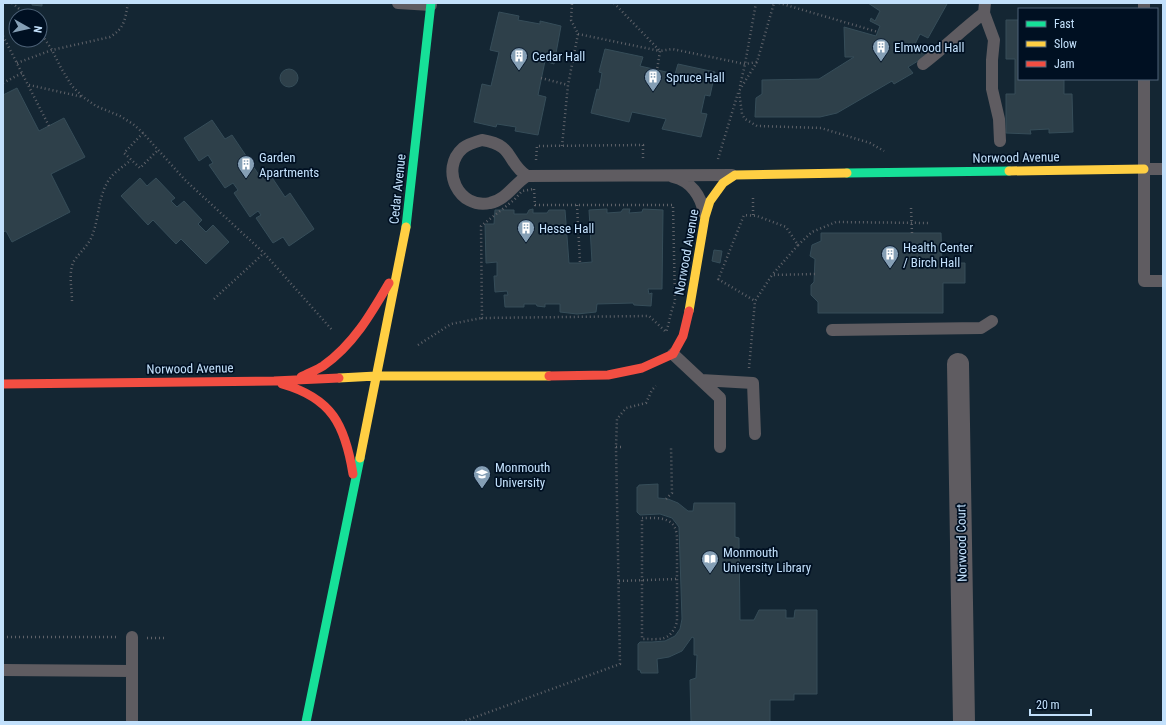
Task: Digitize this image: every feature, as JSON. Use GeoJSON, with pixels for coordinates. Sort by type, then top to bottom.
{"type":"FeatureCollection","features":[{"type":"Feature","properties":{"kind":"main road","name":"Cedar Avenue"},"geometry":{"type":"LineString","coordinates":[[376,376],[406,230],[431,4]]}},
{"type":"Feature","properties":{"kind":"main road","name":"Norwood Avenue"},"geometry":{"type":"LineString","coordinates":[[3,384],[274,381],[376,376],[519,377],[608,375],[642,368],[673,354],[683,336],[692,299],[705,217],[710,201],[716,190],[723,182],[735,175],[1144,169]]}},
{"type":"Feature","properties":{"kind":"main road"},"geometry":{"type":"LineString","coordinates":[[293,380],[323,366],[347,346],[369,318],[399,267]]}},
{"type":"Feature","properties":{"kind":"main road"},"geometry":{"type":"LineString","coordinates":[[306,722],[376,376]]}},
{"type":"Feature","properties":{"kind":"main road"},"geometry":{"type":"LineString","coordinates":[[274,381],[303,391],[319,400],[338,420],[350,453],[354,482]]}},
{"type":"Feature","properties":{"kind":"main road"},"geometry":{"type":"LineString","coordinates":[[310,704],[310,722]]}},
{"type":"Feature","properties":{"kind":"street","name":"Norwood Court"},"geometry":{"type":"LineString","coordinates":[[958,364],[964,722]]}},
{"type":"Feature","properties":{"kind":"lane"},"geometry":{"type":"LineString","coordinates":[[398,3],[431,4]]}},
{"type":"Feature","properties":{"kind":"lane"},"geometry":{"type":"LineString","coordinates":[[923,64],[945,47],[985,8],[994,40],[992,89],[998,119],[1000,141]]}},
{"type":"Feature","properties":{"kind":"lane"},"geometry":{"type":"LineString","coordinates":[[1144,80],[1144,281],[1163,281]]}},
{"type":"Feature","properties":{"kind":"lane"},"geometry":{"type":"LineString","coordinates":[[527,176],[519,181],[499,200],[480,204],[471,202],[456,189],[452,178],[452,168],[456,157],[462,149],[472,143],[482,140],[493,142],[503,147],[510,155],[520,172],[527,176],[735,175]]}},
{"type":"Feature","properties":{"kind":"lane","name":"Norwood Avenue"},"geometry":{"type":"LineString","coordinates":[[1144,169],[1163,169]]}},
{"type":"Feature","properties":{"kind":"lane"},"geometry":{"type":"LineString","coordinates":[[662,175],[682,180],[692,187],[700,198],[705,217]]}},
{"type":"Feature","properties":{"kind":"lane"},"geometry":{"type":"LineString","coordinates":[[832,330],[981,328],[992,320]]}},
{"type":"Feature","properties":{"kind":"lane"},"geometry":{"type":"LineString","coordinates":[[673,354],[720,398],[720,447]]}},
{"type":"Feature","properties":{"kind":"lane"},"geometry":{"type":"LineString","coordinates":[[701,380],[753,383],[755,434]]}},
{"type":"Feature","properties":{"kind":"lane"},"geometry":{"type":"LineString","coordinates":[[132,637],[132,722]]}},
{"type":"Feature","properties":{"kind":"lane"},"geometry":{"type":"LineString","coordinates":[[3,670],[132,670]]}},
{"type":"Feature","properties":{"kind":"path"},"geometry":{"type":"LineString","coordinates":[[17,63],[52,50],[110,37],[118,32],[123,25],[128,3]]}},
{"type":"Feature","properties":{"kind":"path"},"geometry":{"type":"LineString","coordinates":[[562,146],[568,85],[578,34],[571,20],[572,3]]}},
{"type":"Feature","properties":{"kind":"path"},"geometry":{"type":"LineString","coordinates":[[614,3],[660,51]]}},
{"type":"Feature","properties":{"kind":"path"},"geometry":{"type":"LineString","coordinates":[[717,160],[739,91],[756,3]]}},
{"type":"Feature","properties":{"kind":"path"},"geometry":{"type":"LineString","coordinates":[[774,3],[757,62],[739,91],[742,114],[745,119],[757,126],[821,128],[870,143],[887,153]]}},
{"type":"Feature","properties":{"kind":"path"},"geometry":{"type":"LineString","coordinates":[[779,3],[878,32]]}},
{"type":"Feature","properties":{"kind":"path"},"geometry":{"type":"LineString","coordinates":[[578,34],[660,51],[672,49],[745,64],[757,62]]}},
{"type":"Feature","properties":{"kind":"path"},"geometry":{"type":"LineString","coordinates":[[3,36],[49,126]]}},
{"type":"Feature","properties":{"kind":"path"},"geometry":{"type":"LineString","coordinates":[[48,44],[72,86],[83,97],[96,106],[120,116],[133,124],[143,133],[185,180],[264,253],[336,335]]}},
{"type":"Feature","properties":{"kind":"path"},"geometry":{"type":"LineString","coordinates":[[657,70],[660,51]]}},
{"type":"Feature","properties":{"kind":"path"},"geometry":{"type":"LineString","coordinates":[[3,83],[22,73]]}},
{"type":"Feature","properties":{"kind":"path"},"geometry":{"type":"LineString","coordinates":[[541,78],[568,85]]}},
{"type":"Feature","properties":{"kind":"path"},"geometry":{"type":"LineString","coordinates":[[29,85],[83,97]]}},
{"type":"Feature","properties":{"kind":"path"},"geometry":{"type":"LineString","coordinates":[[143,133],[124,153],[140,168],[158,150]]}},
{"type":"Feature","properties":{"kind":"path"},"geometry":{"type":"LineString","coordinates":[[536,160],[537,146],[643,145],[643,161],[650,161]]}},
{"type":"Feature","properties":{"kind":"path"},"geometry":{"type":"LineString","coordinates":[[72,301],[72,266],[92,236],[104,190],[113,175],[131,160]]}},
{"type":"Feature","properties":{"kind":"path"},"geometry":{"type":"LineString","coordinates":[[418,345],[451,324],[482,318],[649,316],[666,332],[669,326],[671,310],[675,302],[673,205],[535,206],[534,189],[522,191],[514,200],[481,226],[482,318]]}},
{"type":"Feature","properties":{"kind":"path"},"geometry":{"type":"LineString","coordinates":[[753,193],[753,216]]}},
{"type":"Feature","properties":{"kind":"path"},"geometry":{"type":"LineString","coordinates":[[577,205],[580,263]]}},
{"type":"Feature","properties":{"kind":"path"},"geometry":{"type":"LineString","coordinates":[[911,208],[912,233]]}},
{"type":"Feature","properties":{"kind":"path"},"geometry":{"type":"LineString","coordinates":[[716,286],[744,215],[757,216],[786,227],[798,245]]}},
{"type":"Feature","properties":{"kind":"path"},"geometry":{"type":"LineString","coordinates":[[748,382],[755,301],[772,275],[798,245],[812,232],[836,222],[928,223]]}},
{"type":"Feature","properties":{"kind":"path"},"geometry":{"type":"LineString","coordinates":[[214,299],[264,253]]}},
{"type":"Feature","properties":{"kind":"path"},"geometry":{"type":"LineString","coordinates":[[772,275],[815,274]]}},
{"type":"Feature","properties":{"kind":"path"},"geometry":{"type":"LineString","coordinates":[[718,279],[755,301]]}},
{"type":"Feature","properties":{"kind":"path"},"geometry":{"type":"LineString","coordinates":[[462,722],[620,664],[616,447],[617,419],[626,408],[646,403],[652,390],[659,383]]}},
{"type":"Feature","properties":{"kind":"path"},"geometry":{"type":"LineString","coordinates":[[616,447],[624,447]]}},
{"type":"Feature","properties":{"kind":"path"},"geometry":{"type":"LineString","coordinates":[[666,499],[672,493],[671,447]]}},
{"type":"Feature","properties":{"kind":"path"},"geometry":{"type":"LineString","coordinates":[[642,518],[661,518],[668,521],[675,527],[677,538],[677,579],[677,622],[673,633],[663,639],[642,639],[642,518]]}},
{"type":"Feature","properties":{"kind":"path"},"geometry":{"type":"LineString","coordinates":[[619,581],[677,579]]}},
{"type":"Feature","properties":{"kind":"path"},"geometry":{"type":"LineString","coordinates":[[3,637],[132,637]]}},
{"type":"Feature","properties":{"kind":"building"},"geometry":{"type":"Polygon","coordinates":[[[32,3],[42,3],[42,6],[32,5],[32,3]]]}},
{"type":"Feature","properties":{"kind":"building","name":"Elmwood Hall"},"geometry":{"type":"Polygon","coordinates":[[[868,3],[947,4],[928,38],[920,34],[914,46],[918,54],[926,50],[928,55],[908,67],[913,73],[894,84],[892,81],[837,113],[820,117],[755,117],[756,98],[762,94],[762,80],[819,79],[854,57],[845,57],[844,27],[876,36],[880,26],[870,21],[871,18],[875,21],[880,11],[868,3]]]}},
{"type":"Feature","properties":{"kind":"building","name":"Cedar Hall"},"geometry":{"type":"Polygon","coordinates":[[[499,12],[519,16],[518,20],[540,24],[540,21],[561,26],[554,64],[545,61],[538,95],[546,97],[538,135],[515,131],[516,127],[497,124],[496,127],[474,122],[482,84],[491,86],[499,52],[490,50],[499,12]]]}},
{"type":"Feature","properties":{"kind":"building"},"geometry":{"type":"Polygon","coordinates":[[[1006,20],[1018,20],[1018,80],[1064,80],[1064,94],[1072,94],[1073,132],[1049,133],[1049,129],[1030,130],[1031,134],[1006,133],[1006,94],[1015,94],[1015,59],[1006,59],[1006,20]]]}},
{"type":"Feature","properties":{"kind":"building","name":"Spruce Hall"},"geometry":{"type":"Polygon","coordinates":[[[605,49],[643,57],[640,66],[675,74],[678,64],[715,72],[710,96],[705,95],[701,113],[707,114],[701,137],[662,129],[666,119],[632,112],[629,122],[591,113],[597,89],[599,90],[602,73],[599,72],[605,49]]]}},
{"type":"Feature","properties":{"kind":"building"},"geometry":{"type":"Polygon","coordinates":[[[289,69],[295,72],[298,78],[295,84],[289,87],[283,84],[280,78],[283,72],[289,69]]]}},
{"type":"Feature","properties":{"kind":"building"},"geometry":{"type":"Polygon","coordinates":[[[17,88],[39,131],[64,118],[85,157],[51,174],[70,212],[12,242],[6,231],[3,232],[3,95],[17,88]]]}},
{"type":"Feature","properties":{"kind":"building","name":"Garden Apartments"},"geometry":{"type":"Polygon","coordinates":[[[212,120],[225,139],[232,135],[259,175],[267,170],[285,197],[290,193],[314,229],[289,246],[283,237],[273,243],[256,218],[261,215],[258,211],[250,217],[234,193],[238,190],[233,183],[225,188],[209,165],[213,163],[208,155],[199,161],[184,138],[212,120]]]}},
{"type":"Feature","properties":{"kind":"building"},"geometry":{"type":"Polygon","coordinates":[[[140,178],[147,186],[156,178],[175,198],[171,201],[177,207],[184,201],[202,220],[198,224],[206,232],[213,225],[229,242],[206,264],[181,239],[176,244],[153,220],[148,225],[121,196],[140,178]]]}},
{"type":"Feature","properties":{"kind":"building","name":"Hesse Hall"},"geometry":{"type":"Polygon","coordinates":[[[533,209],[533,213],[547,213],[549,210],[565,210],[569,263],[592,262],[589,210],[607,209],[607,213],[621,212],[623,209],[630,209],[629,213],[642,212],[643,209],[663,210],[662,289],[648,289],[649,294],[652,293],[651,306],[634,305],[633,303],[597,304],[596,312],[577,314],[560,312],[560,304],[545,304],[545,307],[537,306],[536,304],[524,304],[524,307],[505,307],[504,295],[508,295],[507,291],[495,292],[494,276],[497,276],[497,262],[486,263],[485,224],[494,224],[495,210],[514,210],[514,214],[527,214],[529,210],[533,209]]]}},
{"type":"Feature","properties":{"kind":"building","name":"Health Center / Birch Hall"},"geometry":{"type":"Polygon","coordinates":[[[821,233],[941,233],[942,263],[965,263],[965,283],[943,283],[943,313],[818,313],[818,302],[811,295],[811,285],[814,282],[815,259],[810,256],[812,245],[821,241],[821,233]]]}},
{"type":"Feature","properties":{"kind":"building"},"geometry":{"type":"Polygon","coordinates":[[[714,250],[722,251],[720,263],[712,261],[714,250]]]}},
{"type":"Feature","properties":{"kind":"building","name":"Monmouth University Library"},"geometry":{"type":"Polygon","coordinates":[[[658,484],[658,498],[668,499],[678,503],[688,511],[693,511],[694,503],[735,503],[735,537],[739,538],[740,620],[754,620],[759,610],[786,610],[786,618],[794,618],[795,610],[817,610],[817,694],[794,694],[794,700],[770,700],[770,722],[691,722],[690,680],[696,678],[697,655],[694,655],[694,638],[692,637],[682,651],[669,657],[657,659],[658,673],[641,673],[640,670],[638,670],[638,644],[640,642],[665,641],[675,636],[680,629],[682,619],[679,527],[672,518],[660,514],[640,515],[637,512],[637,487],[639,485],[658,484]]]}},
{"type":"Feature","properties":{"kind":"traffic: fast"},"geometry":{"type":"LineString","coordinates":[[406,227],[431,3]]}},
{"type":"Feature","properties":{"kind":"traffic: fast"},"geometry":{"type":"LineString","coordinates":[[847,173],[1009,171]]}},
{"type":"Feature","properties":{"kind":"traffic: fast"},"geometry":{"type":"LineString","coordinates":[[306,722],[360,458]]}},
{"type":"Feature","properties":{"kind":"traffic: slow"},"geometry":{"type":"LineString","coordinates":[[1009,171],[1144,169]]}},
{"type":"Feature","properties":{"kind":"traffic: slow"},"geometry":{"type":"LineString","coordinates":[[689,311],[705,217],[710,201],[723,183],[735,175],[847,173]]}},
{"type":"Feature","properties":{"kind":"traffic: slow"},"geometry":{"type":"LineString","coordinates":[[360,458],[406,227]]}},
{"type":"Feature","properties":{"kind":"traffic: slow"},"geometry":{"type":"LineString","coordinates":[[339,378],[376,376],[549,376]]}},
{"type":"Feature","properties":{"kind":"traffic: jam"},"geometry":{"type":"LineString","coordinates":[[301,377],[323,366],[343,349],[368,317],[389,283]]}},
{"type":"Feature","properties":{"kind":"traffic: jam"},"geometry":{"type":"LineString","coordinates":[[549,376],[608,375],[642,368],[673,354],[683,336],[689,311]]}},
{"type":"Feature","properties":{"kind":"traffic: jam"},"geometry":{"type":"LineString","coordinates":[[3,384],[274,381],[339,378]]}},
{"type":"Feature","properties":{"kind":"traffic: jam"},"geometry":{"type":"LineString","coordinates":[[282,384],[313,397],[333,416],[346,441],[353,474]]}},
{"type":"Feature","properties":{"kind":"place","name":"Elmwood Hall"},"geometry":{"type":"Point","coordinates":[881,62]}},
{"type":"Feature","properties":{"kind":"place","name":"Cedar Hall"},"geometry":{"type":"Point","coordinates":[519,71]}},
{"type":"Feature","properties":{"kind":"place","name":"Spruce Hall"},"geometry":{"type":"Point","coordinates":[653,92]}},
{"type":"Feature","properties":{"kind":"place","name":"Garden Apartments"},"geometry":{"type":"Point","coordinates":[246,179]}},
{"type":"Feature","properties":{"kind":"place","name":"Hesse Hall"},"geometry":{"type":"Point","coordinates":[526,243]}},
{"type":"Feature","properties":{"kind":"place","name":"Health Center / Birch Hall"},"geometry":{"type":"Point","coordinates":[890,269]}},
{"type":"Feature","properties":{"kind":"place","name":"Monmouth University"},"geometry":{"type":"Point","coordinates":[482,489]}},
{"type":"Feature","properties":{"kind":"place","name":"Monmouth University Library"},"geometry":{"type":"Point","coordinates":[710,574]}}]}
